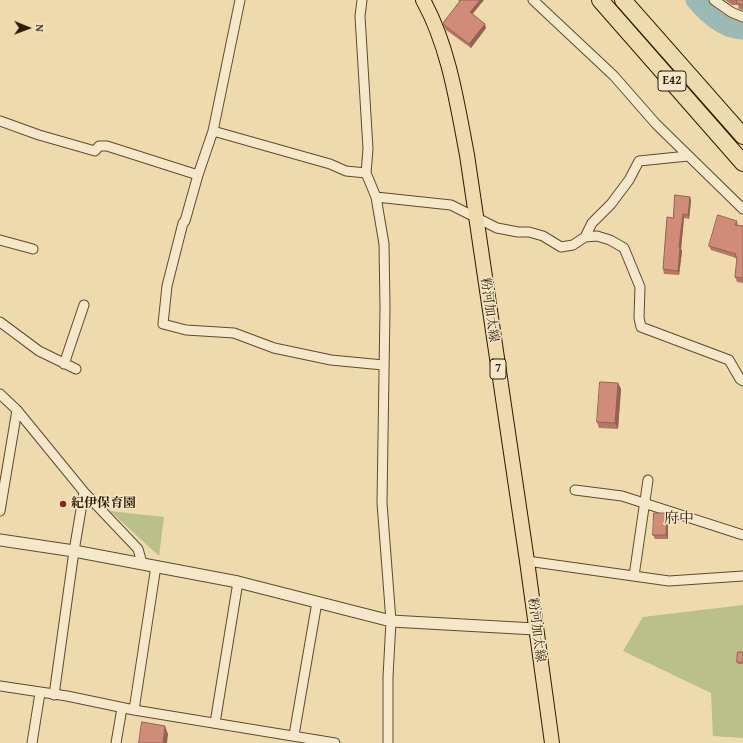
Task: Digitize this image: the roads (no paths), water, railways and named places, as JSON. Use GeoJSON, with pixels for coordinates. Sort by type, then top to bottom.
{"type":"FeatureCollection","features":[{"type":"Feature","properties":{"kind":"highway","name":"E42"},"geometry":{"type":"LineString","coordinates":[[600,0],[743,163]]}},
{"type":"Feature","properties":{"kind":"highway","name":"E42"},"geometry":{"type":"LineString","coordinates":[[623,0],[743,136]]}},
{"type":"Feature","properties":{"kind":"main road","name":"粉河加太線"},"geometry":{"type":"LineString","coordinates":[[423,0],[441,44],[456,98],[476,217],[527,561],[535,629],[552,743]]}},
{"type":"Feature","properties":{"kind":"street"},"geometry":{"type":"LineString","coordinates":[[240,0],[214,131],[198,175],[185,221],[183,223],[167,286],[163,324],[186,330],[234,333],[274,348],[331,360],[383,364]]}},
{"type":"Feature","properties":{"kind":"street"},"geometry":{"type":"LineString","coordinates":[[362,0],[360,16],[368,149],[366,173],[376,197],[384,244],[385,308],[382,503],[391,621],[388,677],[388,743]]}},
{"type":"Feature","properties":{"kind":"street"},"geometry":{"type":"LineString","coordinates":[[533,0],[614,76],[656,124],[743,209]]}},
{"type":"Feature","properties":{"kind":"street"},"geometry":{"type":"LineString","coordinates":[[714,0],[731,12],[743,17]]}},
{"type":"Feature","properties":{"kind":"street"},"geometry":{"type":"LineString","coordinates":[[0,121],[39,135],[95,150],[99,146],[107,146],[198,175]]}},
{"type":"Feature","properties":{"kind":"street"},"geometry":{"type":"LineString","coordinates":[[214,131],[330,164],[346,171],[366,173]]}},
{"type":"Feature","properties":{"kind":"street"},"geometry":{"type":"LineString","coordinates":[[376,197],[452,205],[497,228],[518,232],[529,232],[543,236],[561,247],[573,245],[585,236],[592,223],[610,204],[629,180],[639,161],[688,156]]}},
{"type":"Feature","properties":{"kind":"street"},"geometry":{"type":"LineString","coordinates":[[585,236],[597,236],[610,240],[624,248],[640,287],[639,318],[641,327],[729,360],[740,379],[743,381]]}},
{"type":"Feature","properties":{"kind":"street"},"geometry":{"type":"LineString","coordinates":[[0,242],[33,249]]}},
{"type":"Feature","properties":{"kind":"street"},"geometry":{"type":"LineString","coordinates":[[64,364],[84,305]]}},
{"type":"Feature","properties":{"kind":"street"},"geometry":{"type":"LineString","coordinates":[[0,322],[39,352],[76,369]]}},
{"type":"Feature","properties":{"kind":"street"},"geometry":{"type":"LineString","coordinates":[[0,394],[17,410],[84,492],[138,549],[142,563]]}},
{"type":"Feature","properties":{"kind":"street"},"geometry":{"type":"LineString","coordinates":[[0,511],[17,410]]}},
{"type":"Feature","properties":{"kind":"street"},"geometry":{"type":"LineString","coordinates":[[634,576],[648,480]]}},
{"type":"Feature","properties":{"kind":"street"},"geometry":{"type":"LineString","coordinates":[[575,490],[622,496],[743,535]]}},
{"type":"Feature","properties":{"kind":"street"},"geometry":{"type":"LineString","coordinates":[[54,695],[74,551],[84,492]]}},
{"type":"Feature","properties":{"kind":"street"},"geometry":{"type":"LineString","coordinates":[[0,540],[142,563],[238,582],[391,621],[535,629]]}},
{"type":"Feature","properties":{"kind":"street"},"geometry":{"type":"LineString","coordinates":[[527,561],[669,581],[743,576]]}},
{"type":"Feature","properties":{"kind":"street"},"geometry":{"type":"LineString","coordinates":[[134,710],[156,566]]}},
{"type":"Feature","properties":{"kind":"street"},"geometry":{"type":"LineString","coordinates":[[214,723],[238,582]]}},
{"type":"Feature","properties":{"kind":"street"},"geometry":{"type":"LineString","coordinates":[[294,736],[317,602]]}},
{"type":"Feature","properties":{"kind":"street"},"geometry":{"type":"LineString","coordinates":[[0,686],[103,703],[122,708],[335,743]]}},
{"type":"Feature","properties":{"kind":"street"},"geometry":{"type":"LineString","coordinates":[[32,743],[40,693]]}},
{"type":"Feature","properties":{"kind":"street"},"geometry":{"type":"LineString","coordinates":[[116,743],[122,708]]}},
{"type":"Feature","properties":{"kind":"waterway"},"geometry":{"type":"LineString","coordinates":[[695,0],[710,16],[716,20],[729,27],[743,30]]}},
{"type":"Feature","properties":{"kind":"place","name":"紀伊保育園"},"geometry":{"type":"Point","coordinates":[63,504]}},
{"type":"Feature","properties":{"kind":"district","name":"府中"},"geometry":{"type":"Point","coordinates":[679,519]}}]}
